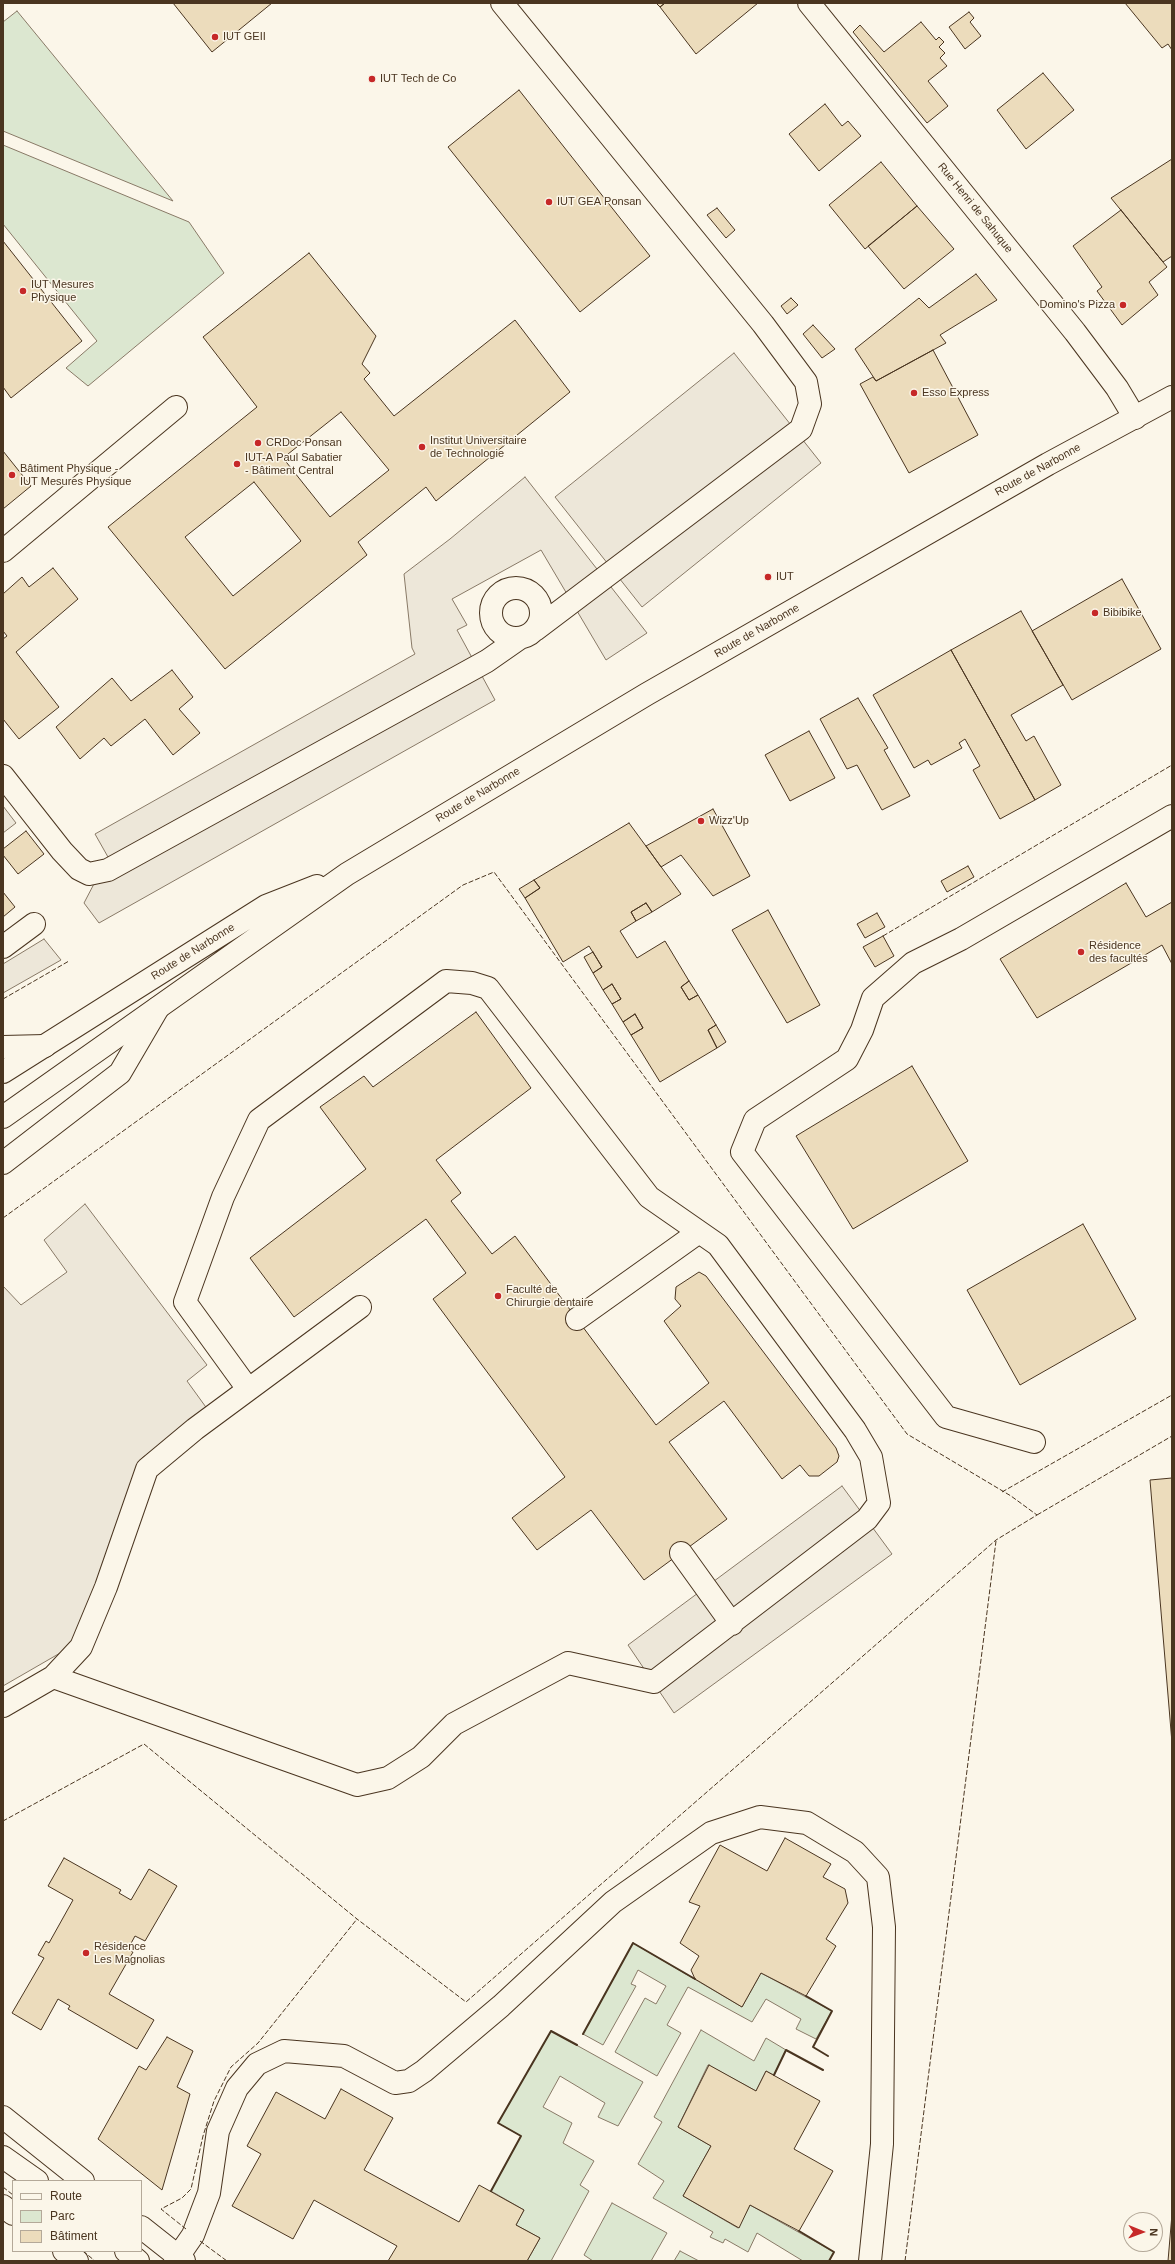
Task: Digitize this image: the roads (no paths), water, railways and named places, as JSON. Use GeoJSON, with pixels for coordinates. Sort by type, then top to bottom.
{"type":"FeatureCollection","features":[{"type":"Feature","properties":{"kind":"main road"},"geometry":{"type":"LineString","coordinates":[[3,776],[62,852],[79,869],[89,874],[108,870],[487,661],[527,634],[801,429],[810,404],[806,382],[763,324],[502,3]]}},
{"type":"Feature","properties":{"kind":"main road","name":"Rue Henri de Sahuque"},"geometry":{"type":"LineString","coordinates":[[809,3],[1075,332],[1117,388],[1135,418]]}},
{"type":"Feature","properties":{"kind":"main road","name":"Route de Narbonne"},"geometry":{"type":"LineString","coordinates":[[3,1117],[347,874],[647,694],[1048,464],[1172,397]]}},
{"type":"Feature","properties":{"kind":"main road"},"geometry":{"type":"LineString","coordinates":[[3,551],[176,407]]}},
{"type":"Feature","properties":{"kind":"main road"},"geometry":{"type":"LineString","coordinates":[[1034,1442],[946,1417],[742,1152],[755,1120],[847,1059],[862,1030],[873,998],[913,962],[961,939],[1172,816]]}},
{"type":"Feature","properties":{"kind":"main road","name":"Route de Narbonne"},"geometry":{"type":"LineString","coordinates":[[3,1072],[266,906],[347,874]]}},
{"type":"Feature","properties":{"kind":"main road"},"geometry":{"type":"LineString","coordinates":[[3,947],[34,924]]}},
{"type":"Feature","properties":{"kind":"main road"},"geometry":{"type":"LineString","coordinates":[[53,1677],[357,1785],[388,1778],[421,1757],[454,1724],[568,1663],[654,1682],[732,1624],[867,1519],[879,1503],[871,1457],[855,1430],[718,1245],[649,1197],[488,988],[472,983],[446,981],[259,1120],[223,1198],[185,1302],[248,1389]]}},
{"type":"Feature","properties":{"kind":"main road","name":"Route de Narbonne"},"geometry":{"type":"LineString","coordinates":[[3,1163],[120,1074],[158,1008]]}},
{"type":"Feature","properties":{"kind":"main road"},"geometry":{"type":"LineString","coordinates":[[3,1047],[45,1046]]}},
{"type":"Feature","properties":{"kind":"main road"},"geometry":{"type":"LineString","coordinates":[[577,1319],[699,1232]]}},
{"type":"Feature","properties":{"kind":"main road"},"geometry":{"type":"LineString","coordinates":[[3,1706],[53,1677],[81,1647],[106,1587],[147,1469],[248,1389],[360,1307]]}},
{"type":"Feature","properties":{"kind":"main road"},"geometry":{"type":"LineString","coordinates":[[681,1553],[732,1624]]}},
{"type":"Feature","properties":{"kind":"main road"},"geometry":{"type":"LineString","coordinates":[[142,2228],[179,2260],[193,2235],[209,2193],[218,2131],[238,2088],[257,2064],[284,2051],[344,2056],[396,2083],[409,2081],[424,2071],[500,2006],[613,1902],[711,1833],[760,1816],[807,1823],[855,1852],[878,1878],[884,1927],[882,2144],[870,2261]]}},
{"type":"Feature","properties":{"kind":"main road"},"geometry":{"type":"LineString","coordinates":[[3,2117],[82,2180]]}},
{"type":"Feature","properties":{"kind":"main road"},"geometry":{"type":"LineString","coordinates":[[3,2156],[35,2180]]}},
{"type":"Feature","properties":{"kind":"main road"},"geometry":{"type":"LineString","coordinates":[[3,2206],[12,2213]]}},
{"type":"Feature","properties":{"kind":"main road"},"geometry":{"type":"LineString","coordinates":[[65,2252],[77,2261]]}},
{"type":"Feature","properties":{"kind":"main road"},"geometry":{"type":"LineString","coordinates":[[127,2252],[138,2261]]}},
{"type":"Feature","properties":{"kind":"place","name":"IUT GEII"},"geometry":{"type":"Point","coordinates":[215,37]}},
{"type":"Feature","properties":{"kind":"place","name":"IUT Tech de Co"},"geometry":{"type":"Point","coordinates":[372,79]}},
{"type":"Feature","properties":{"kind":"place","name":"IUT GEA Ponsan"},"geometry":{"type":"Point","coordinates":[549,202]}},
{"type":"Feature","properties":{"kind":"place","name":"IUT Mesures Physique"},"geometry":{"type":"Point","coordinates":[23,291]}},
{"type":"Feature","properties":{"kind":"place","name":"Domino's Pizza"},"geometry":{"type":"Point","coordinates":[1123,305]}},
{"type":"Feature","properties":{"kind":"place","name":"Esso Express"},"geometry":{"type":"Point","coordinates":[914,393]}},
{"type":"Feature","properties":{"kind":"place","name":"CRDoc Ponsan"},"geometry":{"type":"Point","coordinates":[258,443]}},
{"type":"Feature","properties":{"kind":"place","name":"Institut Universitaire de Technologie"},"geometry":{"type":"Point","coordinates":[422,447]}},
{"type":"Feature","properties":{"kind":"place","name":"IUT-A Paul Sabatier - Bâtiment Central"},"geometry":{"type":"Point","coordinates":[237,464]}},
{"type":"Feature","properties":{"kind":"place","name":"Bâtiment Physique - IUT Mesures Physique"},"geometry":{"type":"Point","coordinates":[12,475]}},
{"type":"Feature","properties":{"kind":"place","name":"IUT"},"geometry":{"type":"Point","coordinates":[768,577]}},
{"type":"Feature","properties":{"kind":"place","name":"Bibibike"},"geometry":{"type":"Point","coordinates":[1095,613]}},
{"type":"Feature","properties":{"kind":"place","name":"Wizz'Up"},"geometry":{"type":"Point","coordinates":[701,821]}},
{"type":"Feature","properties":{"kind":"place","name":"Résidence des facultés"},"geometry":{"type":"Point","coordinates":[1081,952]}},
{"type":"Feature","properties":{"kind":"place","name":"Faculté de Chirurgie dentaire"},"geometry":{"type":"Point","coordinates":[498,1296]}},
{"type":"Feature","properties":{"kind":"place","name":"Résidence Les Magnolias"},"geometry":{"type":"Point","coordinates":[86,1953]}}]}
